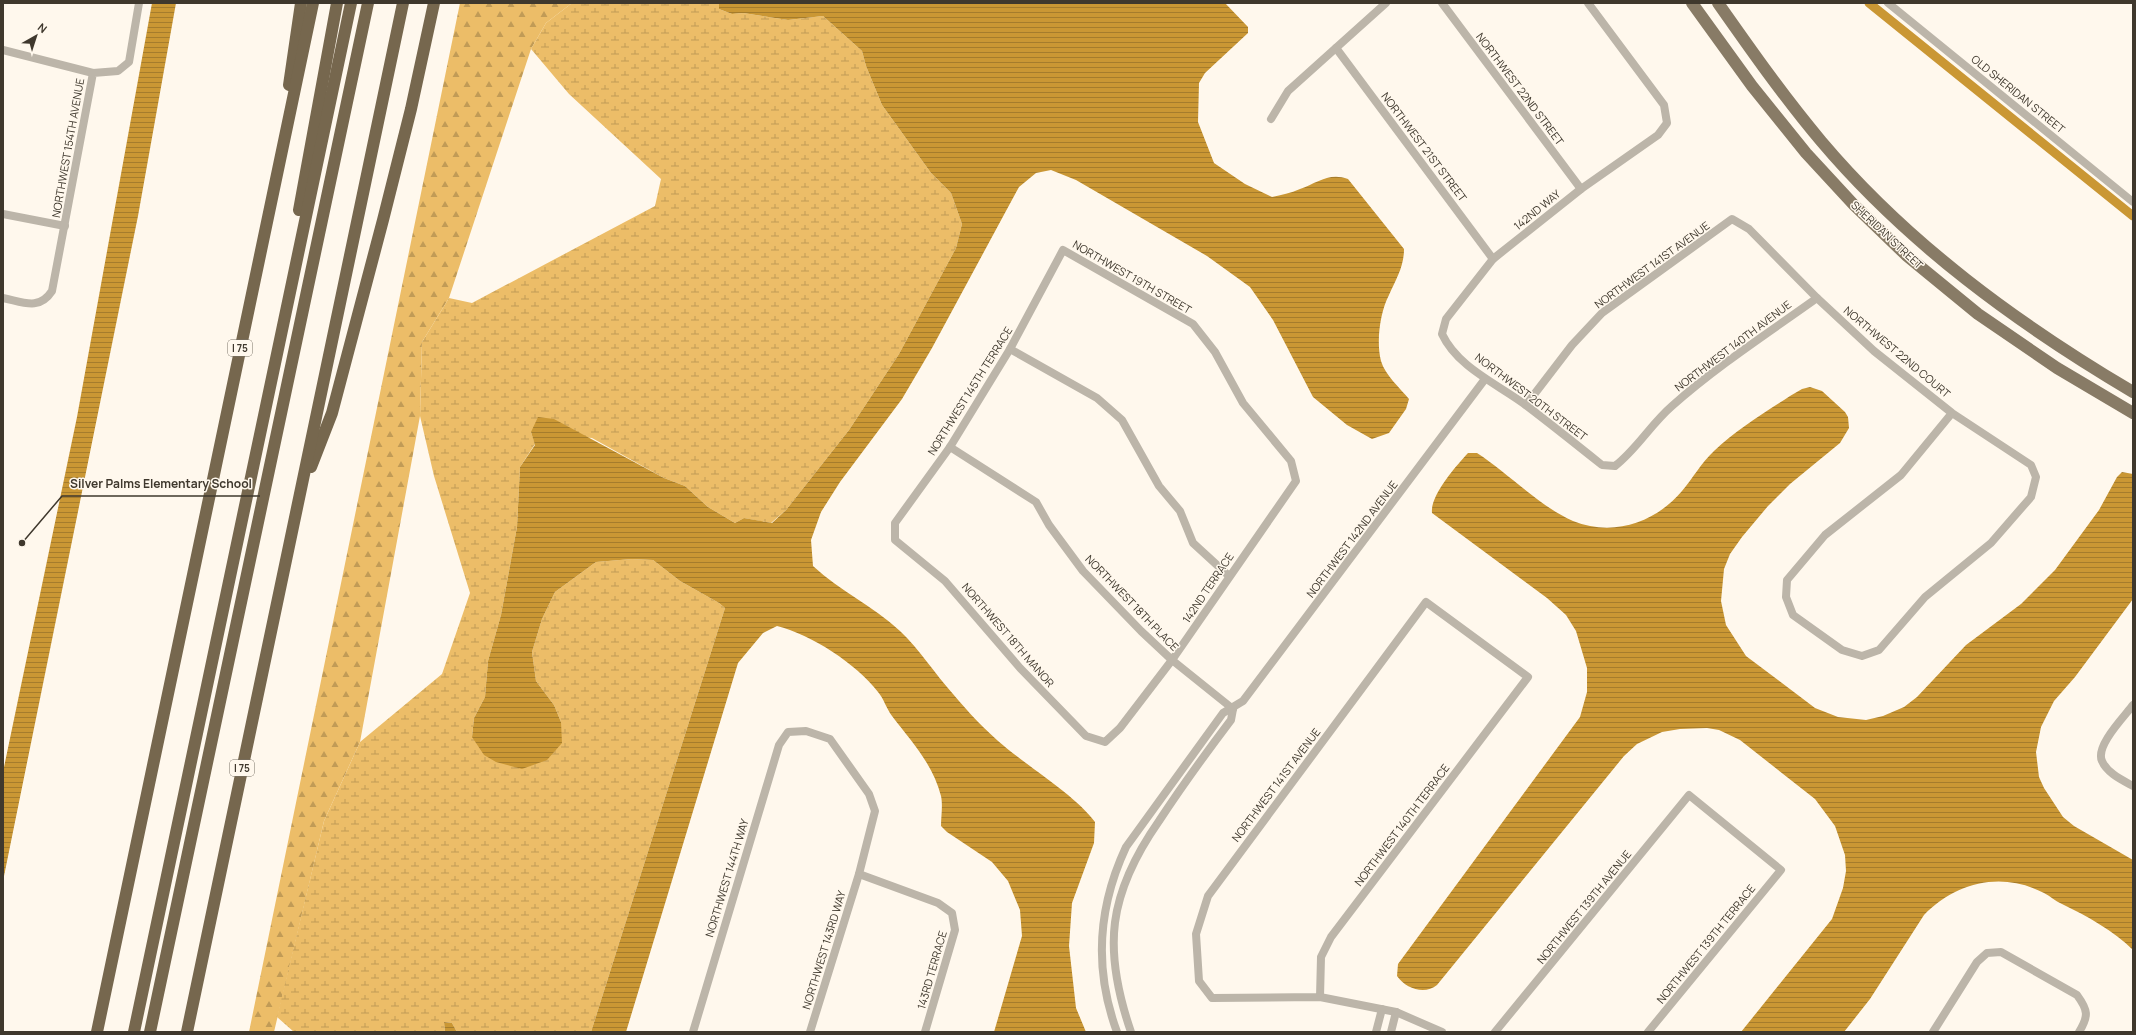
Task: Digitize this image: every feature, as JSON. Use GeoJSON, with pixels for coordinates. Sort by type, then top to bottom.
{"type":"FeatureCollection","features":[{"type":"Feature","properties":{"kind":"highway"},"geometry":{"type":"LineString","coordinates":[[270,206],[301,3]]}},
{"type":"Feature","properties":{"kind":"highway","name":"I 75"},"geometry":{"type":"LineString","coordinates":[[97,1032],[314,3]]}},
{"type":"Feature","properties":{"kind":"highway"},"geometry":{"type":"LineString","coordinates":[[280,340],[277,319],[302,198],[336,3]]}},
{"type":"Feature","properties":{"kind":"highway"},"geometry":{"type":"LineString","coordinates":[[134,1032],[351,3]]}},
{"type":"Feature","properties":{"kind":"highway"},"geometry":{"type":"LineString","coordinates":[[150,1032],[368,3]]}},
{"type":"Feature","properties":{"kind":"highway","name":"I 75"},"geometry":{"type":"LineString","coordinates":[[186,1032],[403,3]]}},
{"type":"Feature","properties":{"kind":"highway"},"geometry":{"type":"LineString","coordinates":[[298,504],[334,406],[399,156],[434,3]]}},
{"type":"Feature","properties":{"kind":"main road","name":"SHERIDAN STREET"},"geometry":{"type":"LineString","coordinates":[[1692,3],[1752,86],[1806,153],[1854,205],[1906,255],[1978,314],[2057,368],[2133,413]]}},
{"type":"Feature","properties":{"kind":"main road","name":"SHERIDAN STREET"},"geometry":{"type":"LineString","coordinates":[[1718,3],[1764,67],[1821,141],[1867,191],[1920,241],[1992,301],[2070,354],[2133,392]]}},
{"type":"Feature","properties":{"kind":"street","name":"NORTHWEST 154TH AVENUE"},"geometry":{"type":"LineString","coordinates":[[3,298],[35,305],[47,299],[52,291],[93,73],[118,71],[129,62],[139,3]]}},
{"type":"Feature","properties":{"kind":"street"},"geometry":{"type":"LineString","coordinates":[[1271,119],[1288,91],[1386,3]]}},
{"type":"Feature","properties":{"kind":"street","name":"NORTHWEST 22ND STREET"},"geometry":{"type":"LineString","coordinates":[[1442,3],[1581,189]]}},
{"type":"Feature","properties":{"kind":"street","name":"142ND WAY"},"geometry":{"type":"LineString","coordinates":[[1442,334],[1446,319],[1493,259],[1581,189],[1658,136],[1667,123],[1664,105],[1588,3]]}},
{"type":"Feature","properties":{"kind":"street","name":"OLD SHERIDAN STREET"},"geometry":{"type":"LineString","coordinates":[[1888,3],[2133,202]]}},
{"type":"Feature","properties":{"kind":"street","name":"NORTHWEST 21ST STREET"},"geometry":{"type":"LineString","coordinates":[[1336,48],[1493,259]]}},
{"type":"Feature","properties":{"kind":"street"},"geometry":{"type":"LineString","coordinates":[[3,50],[93,73]]}},
{"type":"Feature","properties":{"kind":"street"},"geometry":{"type":"LineString","coordinates":[[3,214],[65,226]]}},
{"type":"Feature","properties":{"kind":"street","name":"NORTHWEST 22ND COURT"},"geometry":{"type":"LineString","coordinates":[[1732,219],[1749,229],[1817,298],[1874,351],[1952,413],[2031,465],[2036,477],[2031,497],[1992,543],[1925,597],[1879,650],[1862,656],[1842,650],[1793,615],[1786,597],[1787,580],[1825,535],[1901,475],[1952,413]]}},
{"type":"Feature","properties":{"kind":"street","name":"NORTHWEST 141ST AVENUE"},"geometry":{"type":"LineString","coordinates":[[1526,405],[1572,345],[1602,313],[1732,219]]}},
{"type":"Feature","properties":{"kind":"street","name":"NORTHWEST 145TH TERRACE"},"geometry":{"type":"LineString","coordinates":[[895,540],[895,523],[950,447],[1010,349],[1063,250]]}},
{"type":"Feature","properties":{"kind":"street","name":"NORTHWEST 19TH STREET"},"geometry":{"type":"LineString","coordinates":[[1063,250],[1193,324],[1215,352],[1243,403],[1291,461],[1296,481]]}},
{"type":"Feature","properties":{"kind":"street","name":"NORTHWEST 140TH AVENUE"},"geometry":{"type":"LineString","coordinates":[[1615,466],[1625,458],[1670,407],[1712,373],[1817,298]]}},
{"type":"Feature","properties":{"kind":"street","name":"NORTHWEST 20TH STREET"},"geometry":{"type":"LineString","coordinates":[[1442,334],[1449,348],[1485,379],[1526,405],[1602,465],[1615,466]]}},
{"type":"Feature","properties":{"kind":"street"},"geometry":{"type":"LineString","coordinates":[[1010,349],[1097,398],[1122,420],[1159,486],[1180,511],[1193,543],[1229,576]]}},
{"type":"Feature","properties":{"kind":"street","name":"NORTHWEST 142ND AVENUE"},"geometry":{"type":"LineString","coordinates":[[1117,1032],[1107,998],[1101,953],[1104,913],[1117,867],[1135,833],[1222,713],[1233,709],[1248,695],[1485,379]]}},
{"type":"Feature","properties":{"kind":"street","name":"NORTHWEST 18TH PLACE"},"geometry":{"type":"LineString","coordinates":[[950,447],[1036,502],[1049,525],[1083,571],[1141,631],[1172,660],[1233,709]]}},
{"type":"Feature","properties":{"kind":"street","name":"142ND TERRACE"},"geometry":{"type":"LineString","coordinates":[[1104,742],[1120,728],[1172,660],[1296,481]]}},
{"type":"Feature","properties":{"kind":"street","name":"NORTHWEST 18TH MANOR"},"geometry":{"type":"LineString","coordinates":[[895,540],[945,581],[1020,668],[1086,736],[1104,742]]}},
{"type":"Feature","properties":{"kind":"street","name":"NORTHWEST 141ST AVENUE"},"geometry":{"type":"LineString","coordinates":[[1320,997],[1212,998],[1199,981],[1196,934],[1208,896],[1426,602],[1528,677]]}},
{"type":"Feature","properties":{"kind":"street","name":"NORTHWEST 140TH TERRACE"},"geometry":{"type":"LineString","coordinates":[[1320,997],[1321,957],[1331,938],[1528,677]]}},
{"type":"Feature","properties":{"kind":"street"},"geometry":{"type":"LineString","coordinates":[[2133,705],[2107,738],[2101,749],[2101,760],[2112,774],[2133,786]]}},
{"type":"Feature","properties":{"kind":"street","name":"NORTHWEST 142ND AVENUE"},"geometry":{"type":"LineString","coordinates":[[1131,1032],[1120,1002],[1114,962],[1115,927],[1119,898],[1130,867],[1145,839],[1181,786],[1231,720],[1233,709]]}},
{"type":"Feature","properties":{"kind":"street","name":"NORTHWEST 143RD WAY"},"geometry":{"type":"LineString","coordinates":[[788,732],[806,731],[830,739],[869,794],[875,811],[859,874],[810,1032]]}},
{"type":"Feature","properties":{"kind":"street","name":"NORTHWEST 144TH WAY"},"geometry":{"type":"LineString","coordinates":[[693,1032],[779,745],[788,732]]}},
{"type":"Feature","properties":{"kind":"street","name":"NORTHWEST 139TH AVENUE"},"geometry":{"type":"LineString","coordinates":[[1495,1032],[1689,795],[1781,870]]}},
{"type":"Feature","properties":{"kind":"street","name":"NORTHWEST 139TH TERRACE"},"geometry":{"type":"LineString","coordinates":[[1648,1032],[1781,870]]}},
{"type":"Feature","properties":{"kind":"street","name":"143RD TERRACE"},"geometry":{"type":"LineString","coordinates":[[859,874],[938,902],[952,913],[955,930],[925,1032]]}},
{"type":"Feature","properties":{"kind":"street"},"geometry":{"type":"LineString","coordinates":[[1933,1032],[1977,962],[1987,953],[2001,952],[2077,995],[2086,1006],[2086,1021],[2079,1032]]}},
{"type":"Feature","properties":{"kind":"street"},"geometry":{"type":"LineString","coordinates":[[1320,997],[1396,1012],[1442,1032]]}},
{"type":"Feature","properties":{"kind":"street"},"geometry":{"type":"LineString","coordinates":[[1376,1032],[1382,1009]]}},
{"type":"Feature","properties":{"kind":"street"},"geometry":{"type":"LineString","coordinates":[[1391,1032],[1396,1012]]}},
{"type":"Feature","properties":{"kind":"green space"},"geometry":{"type":"Polygon","coordinates":[[[460,3],[572,3],[546,23],[531,49],[449,298],[422,342],[420,416],[360,742],[324,821],[274,1032],[249,1032],[460,3]]]}},
{"type":"Feature","properties":{"kind":"green space"},"geometry":{"type":"Polygon","coordinates":[[[572,3],[719,3],[719,9],[732,14],[743,13],[788,20],[823,16],[862,51],[866,66],[882,105],[931,173],[951,193],[962,224],[956,248],[899,354],[849,430],[786,510],[771,523],[744,518],[735,523],[708,507],[685,486],[664,478],[592,438],[531,432],[535,444],[520,467],[517,527],[501,615],[488,661],[485,697],[474,718],[472,737],[561,722],[554,705],[536,681],[532,652],[542,619],[555,592],[596,562],[632,559],[653,560],[680,581],[719,603],[725,608],[591,1032],[457,1032],[452,1023],[444,1022],[445,1032],[294,1032],[277,1017],[324,821],[360,742],[442,674],[470,593],[434,476],[420,416],[422,342],[449,298],[472,303],[655,206],[661,179],[569,94],[531,49],[546,23],[572,3]]]}},
{"type":"Feature","properties":{"kind":"shaded area"},"geometry":{"type":"Polygon","coordinates":[[[152,3],[176,3],[138,216],[3,881],[3,772],[77,417],[152,3]]]}},
{"type":"Feature","properties":{"kind":"shaded area"},"geometry":{"type":"Polygon","coordinates":[[[719,3],[1225,3],[1248,27],[1248,33],[1205,73],[1199,83],[1198,122],[1214,163],[1245,184],[1272,197],[1293,192],[1323,179],[1341,177],[1348,179],[1404,249],[1401,267],[1383,310],[1379,345],[1383,366],[1393,381],[1409,399],[1406,409],[1389,433],[1372,439],[1347,425],[1313,397],[1273,320],[1250,287],[1207,256],[1076,180],[1051,170],[1036,173],[1019,187],[932,348],[902,399],[840,482],[821,512],[811,540],[813,566],[834,583],[890,622],[900,631],[946,686],[984,728],[1015,755],[1065,792],[1087,812],[1095,822],[1094,843],[1072,903],[1069,946],[1076,1008],[1086,1032],[994,1032],[1022,936],[1020,910],[1008,881],[992,862],[947,832],[941,826],[942,800],[933,774],[921,753],[890,713],[880,695],[869,681],[846,661],[818,643],[790,630],[777,626],[763,633],[738,663],[626,1032],[591,1032],[725,608],[719,603],[680,581],[653,560],[632,559],[596,562],[555,592],[542,619],[532,652],[536,681],[554,705],[561,722],[562,743],[547,760],[522,769],[496,762],[484,755],[472,737],[474,718],[485,697],[488,661],[501,615],[517,527],[520,467],[535,445],[531,432],[538,417],[554,419],[664,478],[685,486],[708,507],[735,523],[744,518],[772,523],[786,510],[849,430],[899,354],[956,248],[962,224],[951,193],[931,173],[882,105],[866,66],[862,51],[823,16],[788,20],[743,13],[732,14],[719,9],[719,3]]]}},
{"type":"Feature","properties":{"kind":"shaded area"},"geometry":{"type":"Polygon","coordinates":[[[1810,387],[1822,391],[1845,412],[1848,417],[1849,428],[1840,443],[1790,484],[1768,506],[1742,537],[1730,554],[1724,569],[1721,601],[1726,625],[1746,656],[1815,708],[1838,717],[1866,720],[1883,716],[1904,707],[1917,697],[1966,645],[2021,604],[2055,570],[2099,510],[2117,477],[2122,472],[2133,474],[2133,599],[2075,677],[2054,701],[2041,727],[2036,752],[2039,777],[2044,788],[2063,817],[2074,826],[2133,860],[2133,950],[2100,924],[2059,903],[2044,893],[2028,886],[2012,883],[1980,883],[1950,895],[1924,915],[1870,999],[1844,1032],[1741,1032],[1832,919],[1843,888],[1846,871],[1845,855],[1835,826],[1815,799],[1740,740],[1719,730],[1707,728],[1680,729],[1662,732],[1637,744],[1624,756],[1437,985],[1427,990],[1421,990],[1405,984],[1397,976],[1398,964],[1580,717],[1587,692],[1587,668],[1576,631],[1566,615],[1547,598],[1432,513],[1435,498],[1445,481],[1468,453],[1477,453],[1548,507],[1573,521],[1588,526],[1603,528],[1632,524],[1646,519],[1671,502],[1682,491],[1709,456],[1750,422],[1802,389],[1810,387]]]}},
{"type":"Feature","properties":{"kind":"shaded area"},"geometry":{"type":"Polygon","coordinates":[[[444,1022],[452,1023],[457,1032],[445,1032],[444,1022]]]}},
{"type":"Feature","properties":{"kind":"waterway"},"geometry":{"type":"LineString","coordinates":[[1869,3],[2133,216]]}},
{"type":"Feature","properties":{"kind":"place","name":"Silver Palms Elementary School"},"geometry":{"type":"Point","coordinates":[22,543]}}]}
